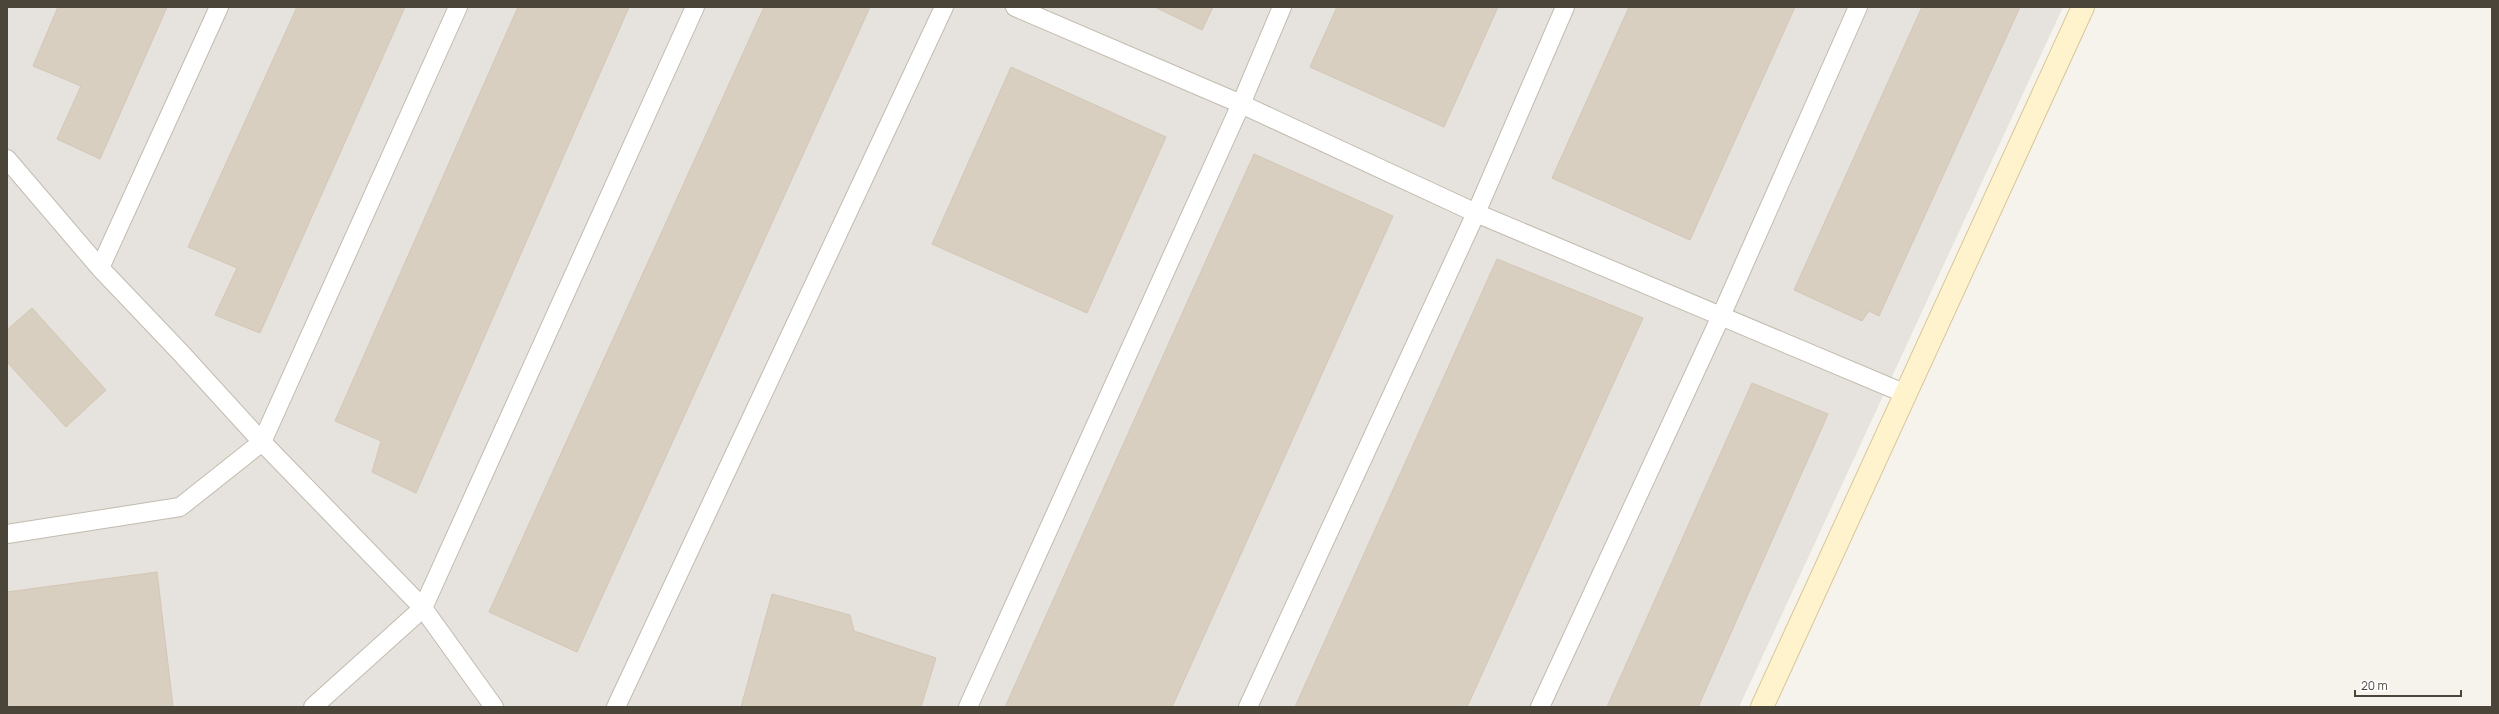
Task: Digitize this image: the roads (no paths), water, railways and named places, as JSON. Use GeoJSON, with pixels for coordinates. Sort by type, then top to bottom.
{"type":"FeatureCollection","features":[{"type":"Feature","properties":{"kind":"street"},"geometry":{"type":"LineString","coordinates":[[1762,707],[2083,7]]}},
{"type":"Feature","properties":{"kind":"lane"},"geometry":{"type":"LineString","coordinates":[[100,268],[219,7]]}},
{"type":"Feature","properties":{"kind":"lane"},"geometry":{"type":"LineString","coordinates":[[7,534],[180,507],[262,442],[458,7]]}},
{"type":"Feature","properties":{"kind":"lane"},"geometry":{"type":"LineString","coordinates":[[313,707],[423,608],[695,7]]}},
{"type":"Feature","properties":{"kind":"lane"},"geometry":{"type":"LineString","coordinates":[[616,707],[944,7]]}},
{"type":"Feature","properties":{"kind":"lane"},"geometry":{"type":"LineString","coordinates":[[1015,7],[1241,104],[1476,213],[1906,394]]}},
{"type":"Feature","properties":{"kind":"lane"},"geometry":{"type":"LineString","coordinates":[[968,707],[1241,104],[1282,7]]}},
{"type":"Feature","properties":{"kind":"lane"},"geometry":{"type":"LineString","coordinates":[[1248,707],[1476,213],[1565,7]]}},
{"type":"Feature","properties":{"kind":"lane"},"geometry":{"type":"LineString","coordinates":[[1540,707],[1721,316],[1858,7]]}},
{"type":"Feature","properties":{"kind":"lane"},"geometry":{"type":"LineString","coordinates":[[7,159],[100,268],[180,352],[262,442],[423,608],[494,707]]}}]}
